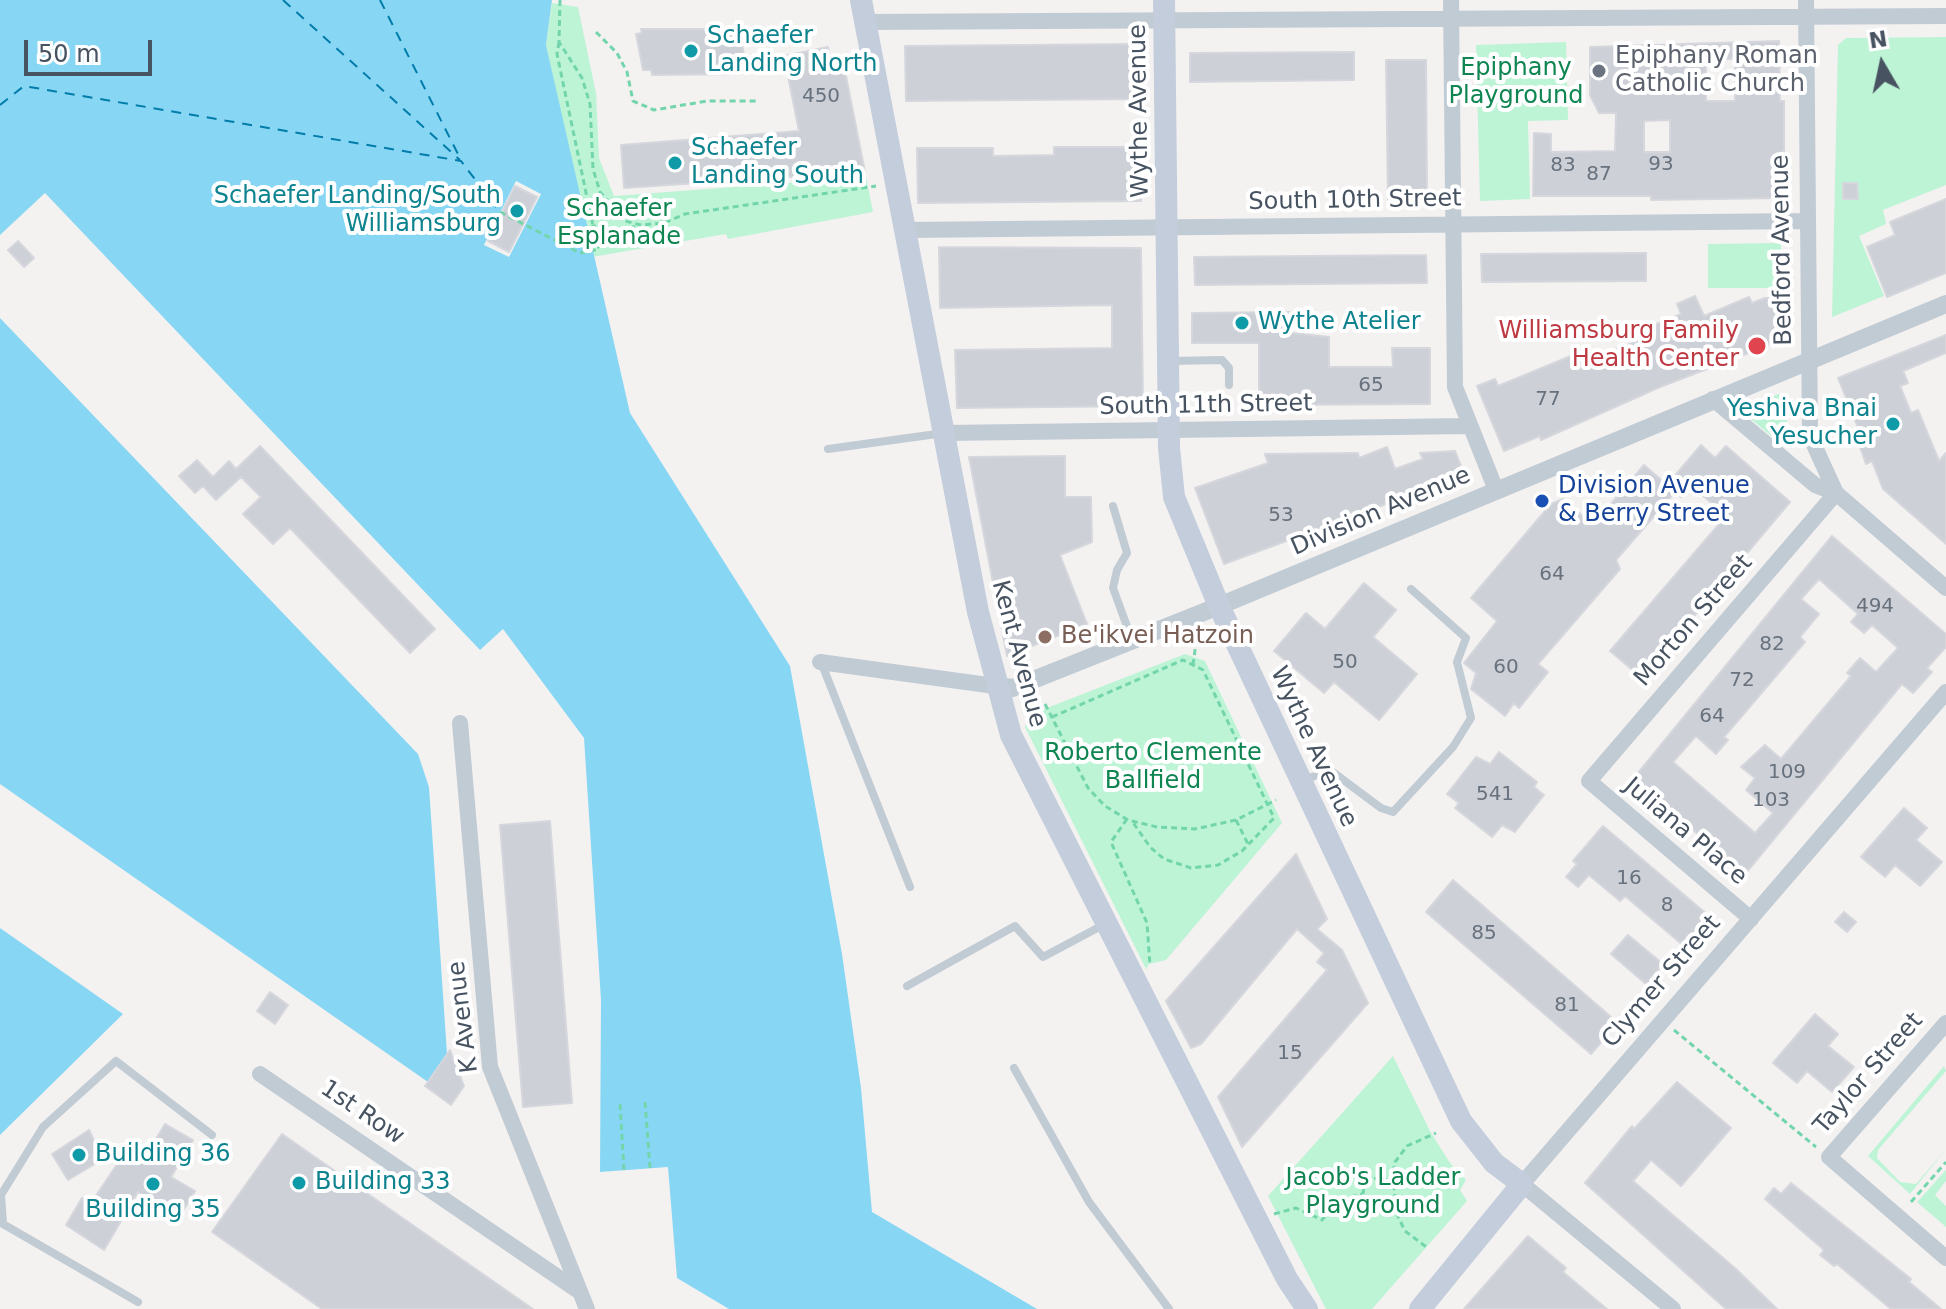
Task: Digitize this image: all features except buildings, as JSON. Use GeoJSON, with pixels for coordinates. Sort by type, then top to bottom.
{"type":"FeatureCollection","features":[{"type":"Feature","properties":{"kind":"main road","name":"Kent Avenue"},"geometry":{"type":"LineString","coordinates":[[863,11],[995,686],[1011,735],[1281,1266],[1307,1309]]}},
{"type":"Feature","properties":{"kind":"main road","name":"Wythe Avenue"},"geometry":{"type":"LineString","coordinates":[[1165,11],[1171,487],[1219,606],[1461,1121],[1494,1163],[1522,1184]]}},
{"type":"Feature","properties":{"kind":"main road","name":"Clymer Street"},"geometry":{"type":"LineString","coordinates":[[1420,1309],[1522,1184]]}},
{"type":"Feature","properties":{"kind":"street"},"geometry":{"type":"LineString","coordinates":[[1451,0],[1455,387],[1496,490]]}},
{"type":"Feature","properties":{"kind":"street"},"geometry":{"type":"LineString","coordinates":[[863,11],[1165,11],[1451,21],[1806,8],[1946,16]]}},
{"type":"Feature","properties":{"kind":"street","name":"Bedford Avenue"},"geometry":{"type":"LineString","coordinates":[[1806,8],[1810,436],[1836,493]]}},
{"type":"Feature","properties":{"kind":"street","name":"South 10th Street"},"geometry":{"type":"LineString","coordinates":[[905,230],[1806,221]]}},
{"type":"Feature","properties":{"kind":"street","name":"Division Avenue"},"geometry":{"type":"LineString","coordinates":[[820,662],[1013,688],[1219,606],[1808,358],[1946,304]]}},
{"type":"Feature","properties":{"kind":"street","name":"Bedford Avenue"},"geometry":{"type":"LineString","coordinates":[[1713,399],[1815,485],[1836,493],[1946,588]]}},
{"type":"Feature","properties":{"kind":"street","name":"South 11th Street"},"geometry":{"type":"LineString","coordinates":[[945,433],[1469,426]]}},
{"type":"Feature","properties":{"kind":"street","name":"Morton Street"},"geometry":{"type":"LineString","coordinates":[[1589,781],[1836,493]]}},
{"type":"Feature","properties":{"kind":"street","name":"Clymer Street"},"geometry":{"type":"LineString","coordinates":[[1522,1184],[1946,692]]}},
{"type":"Feature","properties":{"kind":"street","name":"K Avenue"},"geometry":{"type":"LineString","coordinates":[[460,723],[490,1067],[577,1290]]}},
{"type":"Feature","properties":{"kind":"street","name":"Juliana Place"},"geometry":{"type":"LineString","coordinates":[[1589,781],[1751,919]]}},
{"type":"Feature","properties":{"kind":"street","name":"Taylor Street"},"geometry":{"type":"LineString","coordinates":[[1829,1157],[1946,1023]]}},
{"type":"Feature","properties":{"kind":"street","name":"1st Row"},"geometry":{"type":"LineString","coordinates":[[260,1074],[577,1290],[587,1309]]}},
{"type":"Feature","properties":{"kind":"street"},"geometry":{"type":"LineString","coordinates":[[1829,1157],[1946,1258]]}},
{"type":"Feature","properties":{"kind":"street","name":"Wythe Avenue"},"geometry":{"type":"LineString","coordinates":[[1522,1184],[1673,1309]]}},
{"type":"Feature","properties":{"kind":"lane"},"geometry":{"type":"LineString","coordinates":[[1168,361],[1222,360],[1229,368],[1229,385]]}},
{"type":"Feature","properties":{"kind":"lane"},"geometry":{"type":"LineString","coordinates":[[828,449],[945,433]]}},
{"type":"Feature","properties":{"kind":"lane"},"geometry":{"type":"LineString","coordinates":[[1113,506],[1127,553],[1117,570],[1113,588],[1132,640]]}},
{"type":"Feature","properties":{"kind":"lane"},"geometry":{"type":"LineString","coordinates":[[1301,781],[1330,770],[1381,808],[1393,812],[1453,747],[1471,718],[1457,662],[1466,638],[1411,589]]}},
{"type":"Feature","properties":{"kind":"lane"},"geometry":{"type":"LineString","coordinates":[[820,662],[910,887]]}},
{"type":"Feature","properties":{"kind":"lane"},"geometry":{"type":"LineString","coordinates":[[907,986],[1015,926],[1043,957],[1105,923]]}},
{"type":"Feature","properties":{"kind":"lane"},"geometry":{"type":"LineString","coordinates":[[138,1302],[3,1224],[1,1195],[43,1127],[116,1061],[212,1135]]}},
{"type":"Feature","properties":{"kind":"lane"},"geometry":{"type":"LineString","coordinates":[[1014,1068],[1089,1202],[1169,1309]]}},
{"type":"Feature","properties":{"kind":"path"},"geometry":{"type":"LineString","coordinates":[[500,212],[580,253],[599,249],[557,54],[560,0]]}},
{"type":"Feature","properties":{"kind":"path"},"geometry":{"type":"LineString","coordinates":[[596,32],[617,53],[627,72],[633,101],[654,110],[707,101],[756,101]]}},
{"type":"Feature","properties":{"kind":"path"},"geometry":{"type":"LineString","coordinates":[[559,42],[582,78],[590,104],[593,169],[600,192],[625,221],[641,225]]}},
{"type":"Feature","properties":{"kind":"path"},"geometry":{"type":"LineString","coordinates":[[593,226],[625,230],[664,223],[685,214],[896,184]]}},
{"type":"Feature","properties":{"kind":"path"},"geometry":{"type":"LineString","coordinates":[[1193,665],[1196,643]]}},
{"type":"Feature","properties":{"kind":"path"},"geometry":{"type":"LineString","coordinates":[[1052,717],[1183,660],[1203,670],[1274,818],[1249,846],[1218,865],[1191,868],[1164,859],[1138,833],[1132,821]]}},
{"type":"Feature","properties":{"kind":"path"},"geometry":{"type":"LineString","coordinates":[[1045,704],[1088,788],[1105,806],[1127,819],[1157,827],[1195,829],[1236,820],[1276,800]]}},
{"type":"Feature","properties":{"kind":"path"},"geometry":{"type":"LineString","coordinates":[[1127,819],[1111,842],[1147,923],[1151,965],[1146,972]]}},
{"type":"Feature","properties":{"kind":"path"},"geometry":{"type":"LineString","coordinates":[[1236,820],[1249,846]]}},
{"type":"Feature","properties":{"kind":"path"},"geometry":{"type":"LineString","coordinates":[[1663,1021],[1829,1157]]}},
{"type":"Feature","properties":{"kind":"path"},"geometry":{"type":"LineString","coordinates":[[645,1102],[650,1168]]}},
{"type":"Feature","properties":{"kind":"path"},"geometry":{"type":"LineString","coordinates":[[620,1104],[624,1170]]}},
{"type":"Feature","properties":{"kind":"path"},"geometry":{"type":"LineString","coordinates":[[1390,1183],[1375,1178],[1365,1184],[1362,1194],[1366,1205],[1373,1210],[1386,1209],[1392,1204],[1395,1196],[1390,1183],[1395,1162],[1407,1146],[1436,1133]]}},
{"type":"Feature","properties":{"kind":"path"},"geometry":{"type":"LineString","coordinates":[[1911,1202],[1946,1162]]}},
{"type":"Feature","properties":{"kind":"path"},"geometry":{"type":"LineString","coordinates":[[1270,1215],[1296,1208],[1322,1220],[1338,1200],[1362,1194]]}},
{"type":"Feature","properties":{"kind":"path"},"geometry":{"type":"LineString","coordinates":[[1392,1204],[1405,1231],[1429,1249]]}},
{"type":"Feature","properties":{"kind":"green space","name":"Schaefer Esplanade"},"geometry":{"type":"Polygon","coordinates":[[[552,3],[578,7],[596,93],[599,158],[614,196],[866,177],[873,212],[728,239],[726,234],[592,257],[546,45],[552,3]]]}},
{"type":"Feature","properties":{"kind":"green space"},"geometry":{"type":"Polygon","coordinates":[[[1946,37],[1946,185],[1883,210],[1886,224],[1859,236],[1884,296],[1832,317],[1838,45],[1846,38],[1946,37]]]}},
{"type":"Feature","properties":{"kind":"green space","name":"Epiphany Playground"},"geometry":{"type":"Polygon","coordinates":[[[1566,42],[1568,120],[1528,121],[1530,199],[1480,201],[1476,45],[1566,42]]]}},
{"type":"Feature","properties":{"kind":"green space"},"geometry":{"type":"Polygon","coordinates":[[[1781,243],[1782,288],[1708,288],[1708,244],[1781,243]]]}},
{"type":"Feature","properties":{"kind":"green space"},"geometry":{"type":"Polygon","coordinates":[[[1778,394],[1786,397],[1788,445],[1784,447],[1743,412],[1778,394]]]}},
{"type":"Feature","properties":{"kind":"green space","name":"Roberto Clemente Ballfield"},"geometry":{"type":"Polygon","coordinates":[[[1185,654],[1205,661],[1282,823],[1166,960],[1149,964],[1146,969],[1025,727],[1029,715],[1185,654]]]}},
{"type":"Feature","properties":{"kind":"green space","name":"Jacob's Ladder Playground"},"geometry":{"type":"Polygon","coordinates":[[[1393,1056],[1430,1131],[1450,1163],[1466,1180],[1460,1190],[1467,1201],[1372,1309],[1326,1309],[1268,1196],[1393,1056]]]}},
{"type":"Feature","properties":{"kind":"green space"},"geometry":{"type":"Polygon","coordinates":[[[1944,1066],[1946,1071],[1878,1150],[1877,1158],[1900,1182],[1916,1184],[1946,1149],[1910,1194],[1868,1156],[1944,1066]]]}},
{"type":"Feature","properties":{"kind":"green space"},"geometry":{"type":"Polygon","coordinates":[[[1946,1170],[1946,1181],[1935,1195],[1946,1206],[1946,1227],[1917,1202],[1946,1170]]]}},
{"type":"Feature","properties":{"kind":"water"},"geometry":{"type":"Polygon","coordinates":[[[0,0],[552,0],[546,45],[630,413],[790,666],[842,954],[861,1088],[872,1212],[1037,1309],[729,1309],[677,1278],[668,1167],[600,1172],[601,1000],[584,738],[503,629],[480,650],[45,193],[0,235],[0,0]]]}},
{"type":"Feature","properties":{"kind":"water"},"geometry":{"type":"Polygon","coordinates":[[[0,318],[418,754],[429,787],[447,1054],[428,1082],[0,784],[0,318]]]}},
{"type":"Feature","properties":{"kind":"water"},"geometry":{"type":"Polygon","coordinates":[[[0,928],[123,1014],[0,1135],[0,928]]]}},
{"type":"Feature","properties":{"kind":"pier","name":"Schaefer Landing/South Williamsburg"},"geometry":{"type":"Polygon","coordinates":[[[516,181],[541,194],[509,257],[484,245],[516,181]]]}},
{"type":"Feature","properties":{"kind":"ferry route"},"geometry":{"type":"LineString","coordinates":[[283,0],[460,160]]}},
{"type":"Feature","properties":{"kind":"ferry route"},"geometry":{"type":"LineString","coordinates":[[380,0],[459,156]]}},
{"type":"Feature","properties":{"kind":"ferry route"},"geometry":{"type":"LineString","coordinates":[[0,105],[24,86],[461,161],[500,212]]}},
{"type":"Feature","properties":{"kind":"place","name":"Schaefer Landing North"},"geometry":{"type":"Point","coordinates":[691,51]}},
{"type":"Feature","properties":{"kind":"place","name":"Epiphany Roman Catholic Church"},"geometry":{"type":"Point","coordinates":[1599,71]}},
{"type":"Feature","properties":{"kind":"place","name":"Schaefer Landing South"},"geometry":{"type":"Point","coordinates":[675,163]}},
{"type":"Feature","properties":{"kind":"place","name":"Schaefer Landing/South Williamsburg"},"geometry":{"type":"Point","coordinates":[517,211]}},
{"type":"Feature","properties":{"kind":"place","name":"Wythe Atelier"},"geometry":{"type":"Point","coordinates":[1242,323]}},
{"type":"Feature","properties":{"kind":"place","name":"Williamsburg Family Health Center"},"geometry":{"type":"Point","coordinates":[1757,346]}},
{"type":"Feature","properties":{"kind":"place","name":"Yeshiva Bnai Yesucher"},"geometry":{"type":"Point","coordinates":[1893,424]}},
{"type":"Feature","properties":{"kind":"place","name":"Division Avenue & Berry Street"},"geometry":{"type":"Point","coordinates":[1542,501]}},
{"type":"Feature","properties":{"kind":"place","name":"Be'ikvei Hatzoin"},"geometry":{"type":"Point","coordinates":[1045,637]}},
{"type":"Feature","properties":{"kind":"place","name":"Building 36"},"geometry":{"type":"Point","coordinates":[79,1155]}},
{"type":"Feature","properties":{"kind":"place","name":"Building 33"},"geometry":{"type":"Point","coordinates":[299,1183]}},
{"type":"Feature","properties":{"kind":"place","name":"Building 35"},"geometry":{"type":"Point","coordinates":[153,1184]}}]}
